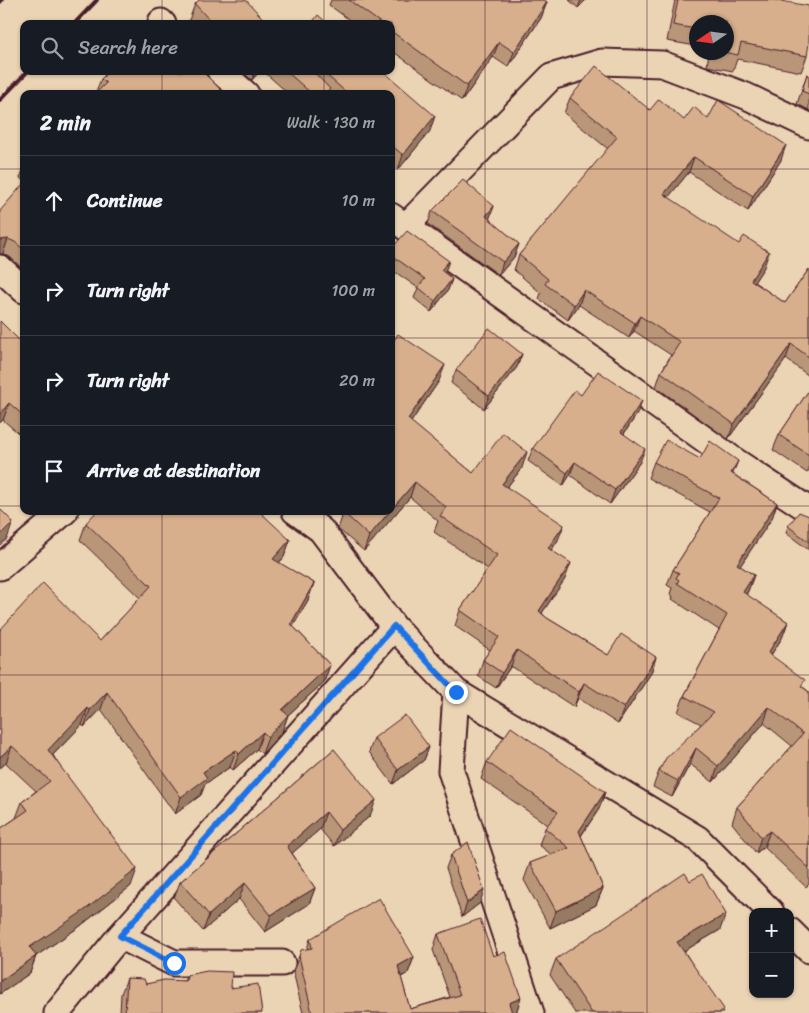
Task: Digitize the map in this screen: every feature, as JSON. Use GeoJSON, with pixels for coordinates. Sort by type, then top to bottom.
{"type":"FeatureCollection","features":[{"type":"Feature","properties":{"kind":"street"},"geometry":{"type":"LineString","coordinates":[[809,126],[746,96],[662,64],[602,62],[551,77],[398,222],[735,461],[809,510]]}},
{"type":"Feature","properties":{"kind":"street"},"geometry":{"type":"LineString","coordinates":[[225,75],[241,90]]}},
{"type":"Feature","properties":{"kind":"street"},"geometry":{"type":"LineString","coordinates":[[0,268],[20,286]]}},
{"type":"Feature","properties":{"kind":"street"},"geometry":{"type":"LineString","coordinates":[[0,568],[60,515]]}},
{"type":"Feature","properties":{"kind":"street"},"geometry":{"type":"LineString","coordinates":[[300,515],[321,530],[394,626],[456,692],[698,839],[767,908]]}},
{"type":"Feature","properties":{"kind":"street"},"geometry":{"type":"LineString","coordinates":[[57,1013],[120,936],[394,626]]}},
{"type":"Feature","properties":{"kind":"street"},"geometry":{"type":"LineString","coordinates":[[456,692],[451,771],[531,1013]]}},
{"type":"Feature","properties":{"kind":"street"},"geometry":{"type":"LineString","coordinates":[[794,935],[809,950]]}},
{"type":"Feature","properties":{"kind":"street"},"geometry":{"type":"LineString","coordinates":[[120,936],[174,963],[282,963]]}},
{"type":"Feature","properties":{"kind":"building"},"geometry":{"type":"Polygon","coordinates":[[[199,0],[246,0],[264,20],[209,20],[195,4],[199,0]]]}},
{"type":"Feature","properties":{"kind":"building"},"geometry":{"type":"Polygon","coordinates":[[[349,0],[544,0],[547,2],[514,52],[499,42],[467,86],[395,34],[395,20],[376,20],[349,0]]]}},
{"type":"Feature","properties":{"kind":"building"},"geometry":{"type":"Polygon","coordinates":[[[678,0],[775,0],[809,6],[807,56],[741,43],[738,55],[734,54],[734,15],[689,15],[689,28],[673,25],[678,0]]]}},
{"type":"Feature","properties":{"kind":"building"},"geometry":{"type":"Polygon","coordinates":[[[318,15],[324,20],[314,20],[318,15]]]}},
{"type":"Feature","properties":{"kind":"building"},"geometry":{"type":"Polygon","coordinates":[[[596,66],[650,110],[659,99],[684,120],[694,107],[708,119],[718,100],[786,145],[753,196],[694,157],[664,194],[739,244],[744,236],[769,252],[751,280],[785,303],[809,269],[809,357],[791,344],[734,424],[661,372],[680,342],[640,316],[635,323],[584,290],[574,305],[545,284],[548,279],[519,255],[617,137],[570,98],[596,66]]]}},
{"type":"Feature","properties":{"kind":"building"},"geometry":{"type":"Polygon","coordinates":[[[807,74],[809,75],[809,94],[802,91],[807,74]]]}},
{"type":"Feature","properties":{"kind":"building"},"geometry":{"type":"Polygon","coordinates":[[[105,75],[206,75],[221,90],[99,90],[106,83],[101,79],[105,75]]]}},
{"type":"Feature","properties":{"kind":"building"},"geometry":{"type":"Polygon","coordinates":[[[291,75],[317,75],[330,89],[307,90],[291,75]]]}},
{"type":"Feature","properties":{"kind":"building"},"geometry":{"type":"Polygon","coordinates":[[[327,75],[388,75],[435,116],[403,155],[395,148],[395,90],[343,90],[327,75]]]}},
{"type":"Feature","properties":{"kind":"building"},"geometry":{"type":"Polygon","coordinates":[[[463,180],[494,206],[486,216],[519,244],[503,262],[432,211],[463,180]]]}},
{"type":"Feature","properties":{"kind":"building"},"geometry":{"type":"Polygon","coordinates":[[[20,188],[20,246],[8,239],[0,240],[0,211],[20,188]]]}},
{"type":"Feature","properties":{"kind":"building"},"geometry":{"type":"Polygon","coordinates":[[[407,231],[449,261],[441,270],[452,279],[435,301],[418,287],[425,279],[395,258],[395,244],[407,231]]]}},
{"type":"Feature","properties":{"kind":"building"},"geometry":{"type":"Polygon","coordinates":[[[0,321],[20,341],[20,413],[9,403],[0,414],[0,321]]]}},
{"type":"Feature","properties":{"kind":"building"},"geometry":{"type":"Polygon","coordinates":[[[489,328],[522,354],[489,396],[456,370],[489,328]]]}},
{"type":"Feature","properties":{"kind":"building"},"geometry":{"type":"Polygon","coordinates":[[[398,334],[445,365],[408,419],[473,473],[503,433],[527,452],[502,484],[564,525],[548,548],[571,563],[539,611],[547,618],[608,655],[621,634],[656,657],[624,708],[584,683],[579,692],[517,650],[502,673],[483,660],[499,637],[460,610],[497,555],[440,516],[446,507],[415,482],[395,505],[395,339],[398,334]]]}},
{"type":"Feature","properties":{"kind":"building"},"geometry":{"type":"Polygon","coordinates":[[[598,371],[642,401],[621,432],[645,449],[615,490],[575,462],[567,473],[533,448],[575,390],[581,395],[598,371]]]}},
{"type":"Feature","properties":{"kind":"building"},"geometry":{"type":"Polygon","coordinates":[[[809,390],[809,455],[779,435],[809,390]]]}},
{"type":"Feature","properties":{"kind":"building"},"geometry":{"type":"Polygon","coordinates":[[[666,440],[700,459],[710,441],[738,461],[731,473],[777,503],[737,564],[754,575],[743,592],[788,622],[768,653],[805,680],[801,686],[809,692],[809,868],[770,831],[761,837],[737,807],[803,734],[769,707],[718,766],[696,748],[678,781],[659,771],[666,758],[714,712],[684,696],[727,615],[677,583],[679,580],[676,578],[679,573],[673,570],[719,498],[654,462],[666,440]]]}},
{"type":"Feature","properties":{"kind":"building"},"geometry":{"type":"Polygon","coordinates":[[[0,509],[13,522],[0,535],[0,509]]]}},
{"type":"Feature","properties":{"kind":"building"},"geometry":{"type":"Polygon","coordinates":[[[799,512],[809,516],[809,542],[788,526],[799,512]]]}},
{"type":"Feature","properties":{"kind":"building"},"geometry":{"type":"Polygon","coordinates":[[[93,515],[263,515],[290,540],[273,559],[314,583],[291,624],[330,665],[282,710],[288,715],[268,737],[263,732],[239,754],[236,750],[203,772],[207,778],[181,797],[107,692],[90,710],[88,708],[48,750],[137,869],[85,910],[30,947],[36,956],[0,981],[0,829],[28,810],[22,802],[50,781],[12,746],[0,757],[0,630],[43,583],[100,641],[151,586],[86,523],[93,515]]]}},
{"type":"Feature","properties":{"kind":"building"},"geometry":{"type":"Polygon","coordinates":[[[346,515],[387,515],[369,536],[346,515]]]}},
{"type":"Feature","properties":{"kind":"building"},"geometry":{"type":"Polygon","coordinates":[[[405,715],[429,747],[398,770],[374,738],[405,715]]]}},
{"type":"Feature","properties":{"kind":"building"},"geometry":{"type":"Polygon","coordinates":[[[511,727],[605,792],[579,831],[603,888],[556,911],[530,863],[569,848],[545,828],[558,812],[487,762],[511,727]]]}},
{"type":"Feature","properties":{"kind":"building"},"geometry":{"type":"Polygon","coordinates":[[[334,749],[376,800],[340,830],[326,812],[287,846],[315,888],[271,915],[245,883],[209,915],[180,882],[334,749]]]}},
{"type":"Feature","properties":{"kind":"building"},"geometry":{"type":"Polygon","coordinates":[[[468,842],[484,890],[467,903],[451,855],[468,842]]]}},
{"type":"Feature","properties":{"kind":"building"},"geometry":{"type":"Polygon","coordinates":[[[685,873],[690,881],[702,874],[726,914],[677,942],[724,1009],[719,1013],[592,1013],[556,959],[685,873]]]}},
{"type":"Feature","properties":{"kind":"building"},"geometry":{"type":"Polygon","coordinates":[[[379,898],[414,957],[398,966],[410,1009],[460,995],[438,934],[480,919],[493,956],[505,952],[521,998],[509,1003],[512,1013],[312,1013],[299,956],[301,950],[312,948],[310,939],[379,898]]]}},
{"type":"Feature","properties":{"kind":"building"},"geometry":{"type":"Polygon","coordinates":[[[207,971],[232,972],[231,988],[258,984],[262,1013],[125,1013],[127,978],[144,979],[146,984],[164,980],[186,981],[187,975],[207,971]]]}},
{"type":"Feature","properties":{"kind":"railway"},"geometry":{"type":"LineString","coordinates":[[78,20],[97,0]]}},
{"type":"Feature","properties":{"kind":"railway"},"geometry":{"type":"LineString","coordinates":[[0,100],[24,75]]}},
{"type":"Feature","properties":{"kind":"route"},"geometry":{"type":"LineString","coordinates":[[174,963],[120,936],[394,626],[456,692]]}}]}
